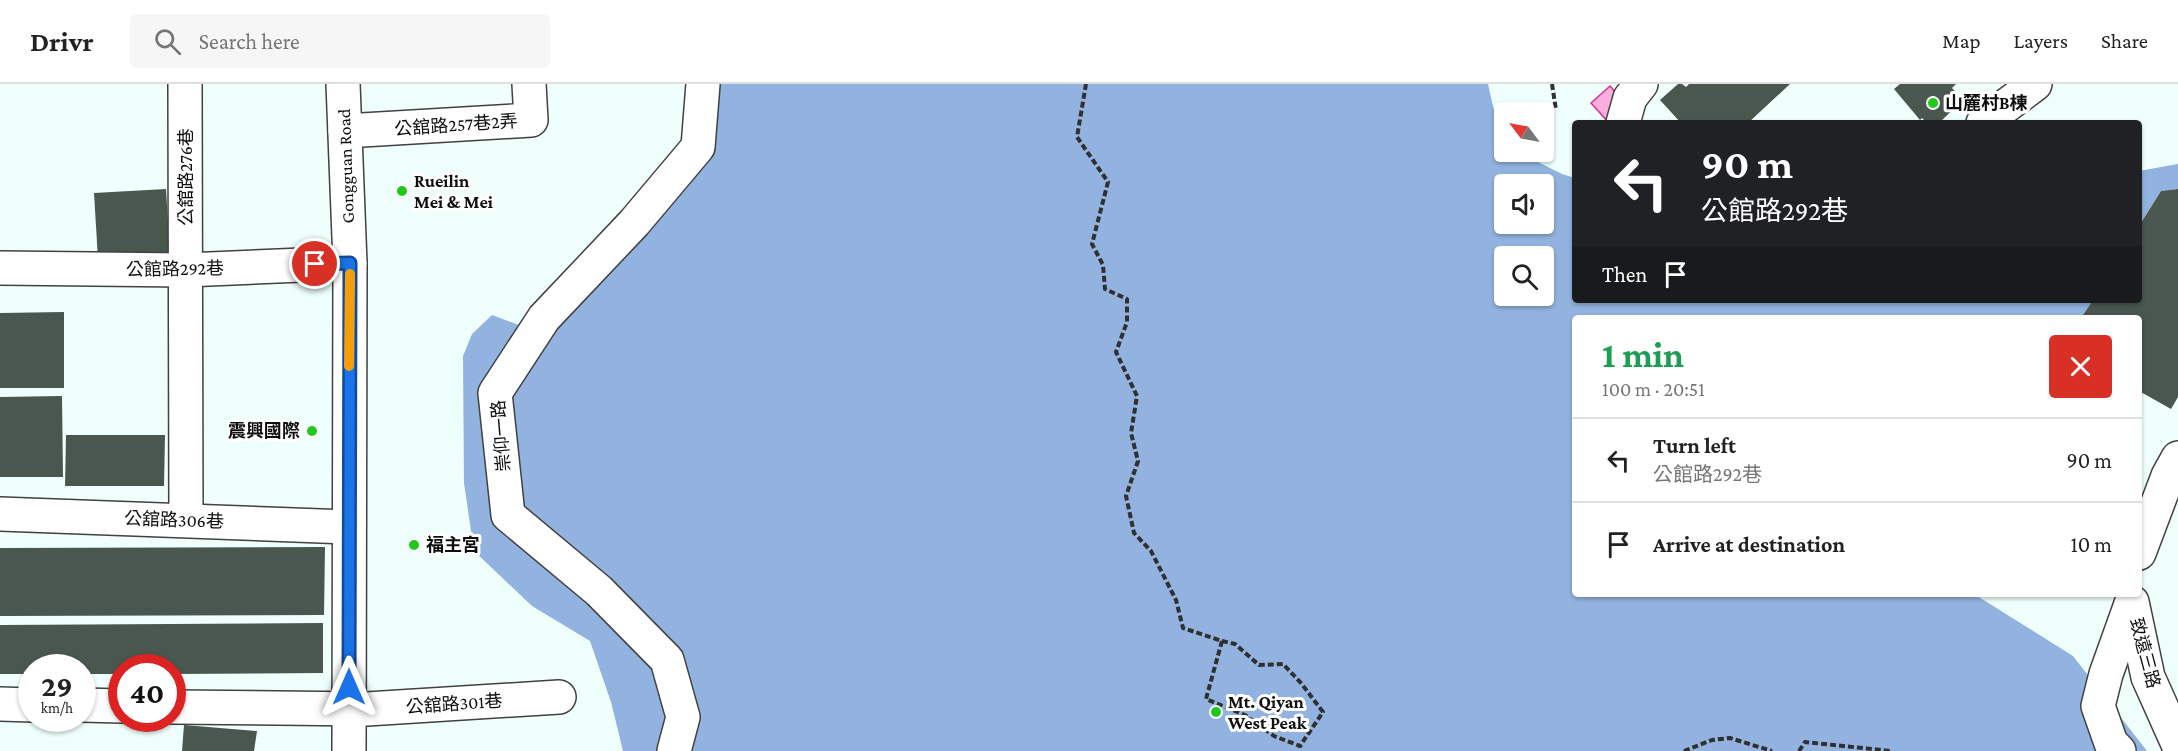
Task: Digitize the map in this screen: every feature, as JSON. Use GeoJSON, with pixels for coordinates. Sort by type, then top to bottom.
{"type":"FeatureCollection","features":[{"type":"Feature","properties":{"kind":"street","name":"公舘路276巷"},"geometry":{"type":"LineString","coordinates":[[185,84],[186,520]]}},
{"type":"Feature","properties":{"kind":"street","name":"Gongguan Road"},"geometry":{"type":"LineString","coordinates":[[343,738],[348,527],[350,263],[344,84]]}},
{"type":"Feature","properties":{"kind":"street","name":"公舘路257巷2弄"},"geometry":{"type":"LineString","coordinates":[[345,131],[531,120],[529,84]]}},
{"type":"Feature","properties":{"kind":"street","name":"崇仰一路"},"geometry":{"type":"LineString","coordinates":[[674,751],[683,717],[668,660],[599,591],[508,515],[495,393],[544,318],[634,223],[698,147],[703,84]]}},
{"type":"Feature","properties":{"kind":"street"},"geometry":{"type":"LineString","coordinates":[[1624,120],[1630,98],[1641,84]]}},
{"type":"Feature","properties":{"kind":"street"},"geometry":{"type":"LineString","coordinates":[[1987,120],[2035,84]]}},
{"type":"Feature","properties":{"kind":"street","name":"公館路292巷"},"geometry":{"type":"LineString","coordinates":[[0,268],[186,270],[350,263]]}},
{"type":"Feature","properties":{"kind":"street"},"geometry":{"type":"LineString","coordinates":[[2142,545],[2168,476],[2178,458]]}},
{"type":"Feature","properties":{"kind":"street","name":"公舘路306巷"},"geometry":{"type":"LineString","coordinates":[[0,514],[348,527]]}},
{"type":"Feature","properties":{"kind":"street"},"geometry":{"type":"LineString","coordinates":[[2119,751],[2111,743],[2098,706],[2106,674],[2132,599]]}},
{"type":"Feature","properties":{"kind":"street","name":"致遠三路"},"geometry":{"type":"LineString","coordinates":[[2132,599],[2148,677],[2178,744]]}},
{"type":"Feature","properties":{"kind":"street","name":"公舘路301巷"},"geometry":{"type":"LineString","coordinates":[[186,710],[343,738],[559,697]]}},
{"type":"Feature","properties":{"kind":"street"},"geometry":{"type":"LineString","coordinates":[[0,704],[18,705]]}},
{"type":"Feature","properties":{"kind":"path"},"geometry":{"type":"LineString","coordinates":[[1086,84],[1077,137],[1108,182],[1092,244],[1103,265],[1105,289],[1127,299],[1127,322],[1116,352],[1137,396],[1131,433],[1138,461],[1126,496],[1134,533],[1151,551],[1176,600],[1183,628],[1235,644],[1259,665],[1283,664],[1301,683],[1323,712],[1300,749],[1274,736],[1245,715],[1206,699],[1222,641]]}},
{"type":"Feature","properties":{"kind":"path"},"geometry":{"type":"LineString","coordinates":[[1552,84],[1556,110]]}},
{"type":"Feature","properties":{"kind":"path"},"geometry":{"type":"LineString","coordinates":[[1684,751],[1712,740],[1730,738],[1772,751]]}},
{"type":"Feature","properties":{"kind":"path"},"geometry":{"type":"LineString","coordinates":[[1799,751],[1805,742],[1891,751]]}},
{"type":"Feature","properties":{"kind":"shaded area"},"geometry":{"type":"Polygon","coordinates":[[[692,84],[1488,84],[1494,111],[1494,162],[1538,162],[1572,177],[1572,303],[2091,303],[2083,315],[1572,315],[1572,597],[1979,597],[2073,656],[2147,751],[623,751],[611,702],[590,641],[532,606],[474,551],[464,483],[463,356],[472,334],[492,315],[527,328],[685,156],[692,84]]]}},
{"type":"Feature","properties":{"kind":"shaded area"},"geometry":{"type":"Polygon","coordinates":[[[1610,86],[1632,111],[1615,120],[1606,120],[1591,103],[1610,86]]]}},
{"type":"Feature","properties":{"kind":"shaded area"},"geometry":{"type":"Polygon","coordinates":[[[2178,164],[2178,189],[2161,191],[2142,221],[2142,170],[2178,164]]]}},
{"type":"Feature","properties":{"kind":"building"},"geometry":{"type":"Polygon","coordinates":[[[1678,84],[1686,87],[1689,84],[1790,84],[1751,120],[1678,120],[1660,100],[1678,84]]]}},
{"type":"Feature","properties":{"kind":"building","name":"山麓村B棟"},"geometry":{"type":"Polygon","coordinates":[[[1900,84],[1956,84],[1952,88],[1963,100],[1942,120],[1922,118],[1920,120],[1894,89],[1900,84]]]}},
{"type":"Feature","properties":{"kind":"building"},"geometry":{"type":"Polygon","coordinates":[[[166,189],[170,254],[98,259],[94,193],[166,189]]]}},
{"type":"Feature","properties":{"kind":"building"},"geometry":{"type":"Polygon","coordinates":[[[2178,189],[2178,397],[2171,409],[2142,393],[2142,315],[2083,315],[2091,303],[2142,303],[2142,221],[2161,191],[2178,189]]]}},
{"type":"Feature","properties":{"kind":"building"},"geometry":{"type":"Polygon","coordinates":[[[64,312],[64,388],[0,388],[0,313],[64,312]]]}},
{"type":"Feature","properties":{"kind":"building"},"geometry":{"type":"Polygon","coordinates":[[[62,396],[63,477],[0,477],[0,397],[62,396]]]}},
{"type":"Feature","properties":{"kind":"building"},"geometry":{"type":"Polygon","coordinates":[[[66,435],[165,435],[164,486],[65,486],[66,435]]]}},
{"type":"Feature","properties":{"kind":"building"},"geometry":{"type":"Polygon","coordinates":[[[325,547],[324,615],[0,616],[0,548],[325,547]]]}},
{"type":"Feature","properties":{"kind":"building"},"geometry":{"type":"Polygon","coordinates":[[[323,623],[323,673],[186,674],[186,654],[108,654],[108,674],[96,674],[96,654],[18,654],[18,674],[0,674],[0,625],[323,623]]]}},
{"type":"Feature","properties":{"kind":"building"},"geometry":{"type":"Polygon","coordinates":[[[186,725],[257,731],[254,751],[182,751],[186,725]]]}},
{"type":"Feature","properties":{"kind":"slow traffic"},"geometry":{"type":"LineString","coordinates":[[349,366],[350,274]]}},
{"type":"Feature","properties":{"kind":"place","name":"山麓村B棟"},"geometry":{"type":"Point","coordinates":[1933,103]}},
{"type":"Feature","properties":{"kind":"place","name":"Rueilin Mei & Mei"},"geometry":{"type":"Point","coordinates":[402,191]}},
{"type":"Feature","properties":{"kind":"place","name":"震興國際"},"geometry":{"type":"Point","coordinates":[312,431]}},
{"type":"Feature","properties":{"kind":"place","name":"福主宮"},"geometry":{"type":"Point","coordinates":[414,545]}},
{"type":"Feature","properties":{"kind":"place","name":"Mt. Qiyan West Peak"},"geometry":{"type":"Point","coordinates":[1216,712]}},
{"type":"Feature","properties":{"kind":"route"},"geometry":{"type":"LineString","coordinates":[[315,264],[350,263],[349,687]]}}]}
